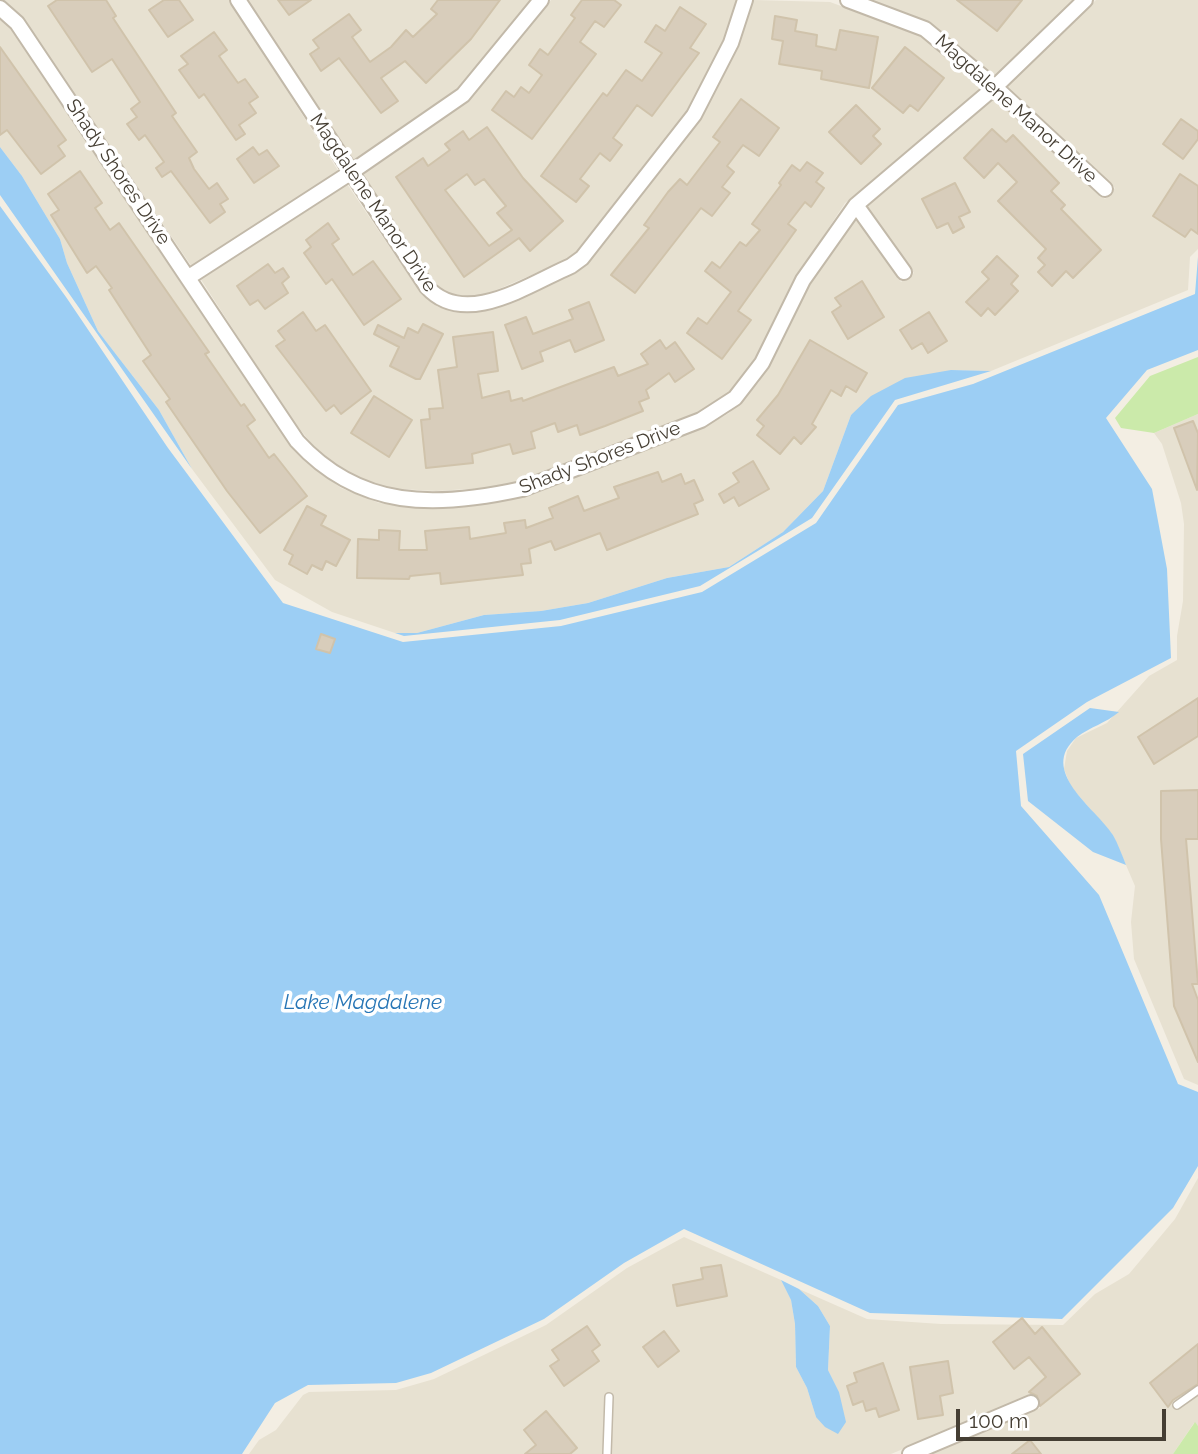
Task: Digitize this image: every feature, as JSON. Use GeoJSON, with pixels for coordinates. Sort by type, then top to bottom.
{"type":"FeatureCollection","features":[{"type":"Feature","properties":{"kind":"street","name":"Magdalene Manor Drive"},"geometry":{"type":"LineString","coordinates":[[238,0],[427,287],[442,300],[463,306],[484,303],[571,266],[582,258],[694,115],[732,43],[745,0]]}},
{"type":"Feature","properties":{"kind":"street"},"geometry":{"type":"LineString","coordinates":[[189,277],[350,173],[463,95],[541,0]]}},
{"type":"Feature","properties":{"kind":"street","name":"Magdalene Manor Drive"},"geometry":{"type":"LineString","coordinates":[[848,0],[925,29],[995,87],[1105,189]]}},
{"type":"Feature","properties":{"kind":"street","name":"Shady Shores Drive"},"geometry":{"type":"LineString","coordinates":[[0,8],[17,23],[297,441],[345,482],[382,496],[407,499],[472,497],[522,489],[559,477],[701,420],[725,407],[752,378],[803,280],[856,205],[995,87],[1086,0]]}},
{"type":"Feature","properties":{"kind":"street"},"geometry":{"type":"LineString","coordinates":[[856,205],[904,272]]}},
{"type":"Feature","properties":{"kind":"street"},"geometry":{"type":"LineString","coordinates":[[910,1454],[937,1448],[1031,1404]]}},
{"type":"Feature","properties":{"kind":"lane"},"geometry":{"type":"LineString","coordinates":[[1177,1405],[1198,1390]]}},
{"type":"Feature","properties":{"kind":"lane"},"geometry":{"type":"LineString","coordinates":[[607,1454],[609,1396]]}},
{"type":"Feature","properties":{"kind":"shaded area"},"geometry":{"type":"Polygon","coordinates":[[[3,0],[229,0],[339,172],[192,267],[23,18],[3,0]]]}},
{"type":"Feature","properties":{"kind":"shaded area"},"geometry":{"type":"Polygon","coordinates":[[[248,0],[532,0],[458,89],[352,163],[248,0]]]}},
{"type":"Feature","properties":{"kind":"shaded area"},"geometry":{"type":"Polygon","coordinates":[[[551,0],[737,0],[724,41],[688,111],[576,253],[567,260],[482,296],[464,298],[446,293],[425,272],[360,175],[468,100],[551,0]]]}},
{"type":"Feature","properties":{"kind":"shaded area"},"geometry":{"type":"Polygon","coordinates":[[[753,0],[830,2],[920,35],[983,88],[845,203],[796,278],[763,345],[736,387],[721,401],[699,413],[556,470],[499,487],[436,491],[384,488],[350,475],[316,449],[289,416],[200,278],[347,184],[420,292],[438,307],[462,313],[484,311],[573,273],[588,262],[701,118],[738,46],[753,0]]]}},
{"type":"Feature","properties":{"kind":"shaded area"},"geometry":{"type":"Polygon","coordinates":[[[870,0],[1075,0],[995,76],[928,22],[870,0]]]}},
{"type":"Feature","properties":{"kind":"shaded area"},"geometry":{"type":"Polygon","coordinates":[[[1096,0],[1198,0],[1198,249],[1190,257],[1188,290],[991,371],[951,370],[851,415],[823,491],[783,532],[729,567],[667,578],[588,603],[541,611],[484,615],[417,633],[395,633],[332,612],[275,580],[192,469],[159,410],[98,331],[67,263],[60,239],[22,176],[0,147],[0,19],[10,28],[276,425],[305,461],[341,488],[379,503],[435,507],[500,502],[561,483],[704,427],[729,413],[759,382],[810,284],[855,218],[901,282],[914,273],[866,205],[994,97],[1105,199],[1115,188],[1006,86],[1096,0]]]}},
{"type":"Feature","properties":{"kind":"shaded area"},"geometry":{"type":"Polygon","coordinates":[[[1198,414],[1198,1085],[1184,1079],[1134,959],[1131,922],[1135,886],[1113,835],[1071,787],[1064,769],[1067,751],[1076,738],[1107,723],[1149,676],[1177,660],[1177,636],[1183,601],[1184,524],[1181,503],[1162,444],[1154,433],[1198,414]]]}},
{"type":"Feature","properties":{"kind":"shaded area"},"geometry":{"type":"Polygon","coordinates":[[[1198,1178],[1198,1426],[1194,1423],[1173,1454],[929,1454],[1040,1408],[1035,1394],[891,1454],[249,1454],[259,1440],[276,1430],[303,1395],[309,1392],[396,1390],[434,1379],[546,1325],[627,1268],[684,1237],[781,1280],[791,1300],[795,1324],[796,1367],[807,1388],[816,1417],[839,1392],[828,1370],[830,1326],[818,1306],[799,1289],[867,1319],[941,1324],[1063,1325],[1095,1294],[1129,1274],[1175,1219],[1198,1178]]]}},
{"type":"Feature","properties":{"kind":"green space"},"geometry":{"type":"Polygon","coordinates":[[[1198,357],[1198,414],[1154,433],[1121,428],[1115,418],[1150,376],[1198,357]]]}},
{"type":"Feature","properties":{"kind":"green space"},"geometry":{"type":"Polygon","coordinates":[[[1195,1422],[1198,1426],[1198,1454],[1173,1454],[1195,1422]]]}},
{"type":"Feature","properties":{"kind":"water"},"geometry":{"type":"Polygon","coordinates":[[[0,147],[22,176],[60,239],[67,263],[98,331],[159,410],[192,469],[0,195],[0,147]]]}},
{"type":"Feature","properties":{"kind":"water","name":"Lake Magdalene"},"geometry":{"type":"Polygon","coordinates":[[[0,206],[66,297],[168,448],[283,603],[403,642],[561,626],[702,592],[816,523],[898,405],[973,384],[1195,294],[1198,257],[1198,350],[1147,370],[1106,418],[1152,489],[1167,569],[1171,658],[1087,702],[1016,751],[1021,806],[1099,895],[1178,1084],[1198,1092],[1198,1166],[1173,1208],[1062,1319],[870,1313],[684,1229],[624,1263],[544,1319],[431,1373],[396,1383],[308,1385],[275,1403],[242,1454],[0,1454],[0,206]]]}},
{"type":"Feature","properties":{"kind":"water"},"geometry":{"type":"Polygon","coordinates":[[[951,370],[991,371],[895,400],[812,518],[700,586],[560,620],[404,636],[395,633],[417,633],[484,615],[541,611],[588,603],[667,578],[729,567],[783,532],[823,491],[851,415],[871,396],[905,378],[951,370]]]}},
{"type":"Feature","properties":{"kind":"water"},"geometry":{"type":"Polygon","coordinates":[[[1090,708],[1119,712],[1077,737],[1066,750],[1063,763],[1066,776],[1074,789],[1113,835],[1126,865],[1093,852],[1028,801],[1023,754],[1090,708]]]}},
{"type":"Feature","properties":{"kind":"water"},"geometry":{"type":"Polygon","coordinates":[[[781,1280],[799,1289],[818,1306],[830,1326],[828,1370],[839,1392],[846,1422],[838,1434],[825,1427],[816,1417],[807,1388],[796,1367],[795,1324],[791,1300],[781,1280]]]}},
{"type":"Feature","properties":{"kind":"building"},"geometry":{"type":"Polygon","coordinates":[[[57,0],[106,0],[116,16],[113,18],[176,113],[172,116],[197,152],[189,158],[194,169],[209,189],[217,183],[228,199],[220,204],[225,212],[210,223],[171,171],[162,177],[156,168],[164,162],[145,135],[139,140],[127,124],[137,117],[131,109],[140,102],[112,59],[92,72],[48,6],[57,0]]]}},
{"type":"Feature","properties":{"kind":"building"},"geometry":{"type":"Polygon","coordinates":[[[164,0],[179,0],[193,20],[168,37],[149,10],[164,0]]]}},
{"type":"Feature","properties":{"kind":"building"},"geometry":{"type":"Polygon","coordinates":[[[278,0],[311,0],[289,15],[278,0]]]}},
{"type":"Feature","properties":{"kind":"building"},"geometry":{"type":"Polygon","coordinates":[[[438,0],[500,0],[471,39],[426,83],[405,61],[381,78],[398,101],[381,113],[339,58],[321,71],[310,54],[319,48],[313,40],[349,14],[361,30],[352,37],[370,62],[391,47],[406,30],[413,37],[437,14],[431,9],[438,0]]]}},
{"type":"Feature","properties":{"kind":"building"},"geometry":{"type":"Polygon","coordinates":[[[582,0],[614,0],[621,5],[604,27],[595,21],[580,42],[596,54],[532,139],[492,110],[506,91],[514,97],[521,87],[529,93],[542,75],[529,65],[540,49],[548,55],[575,18],[571,15],[582,0]]]}},
{"type":"Feature","properties":{"kind":"building"},"geometry":{"type":"Polygon","coordinates":[[[957,0],[1022,0],[997,31],[957,0]]]}},
{"type":"Feature","properties":{"kind":"building"},"geometry":{"type":"Polygon","coordinates":[[[680,7],[706,24],[690,48],[699,53],[652,116],[637,105],[613,138],[622,145],[610,161],[600,153],[580,179],[589,186],[576,202],[541,176],[603,93],[607,96],[626,70],[642,81],[662,53],[645,42],[656,25],[665,31],[680,7]]]}},
{"type":"Feature","properties":{"kind":"building"},"geometry":{"type":"Polygon","coordinates":[[[775,16],[797,20],[795,31],[817,35],[816,46],[836,50],[840,30],[878,37],[869,88],[821,79],[822,71],[779,64],[783,41],[772,39],[775,16]]]}},
{"type":"Feature","properties":{"kind":"building"},"geometry":{"type":"Polygon","coordinates":[[[214,32],[227,50],[219,56],[238,83],[245,79],[258,97],[249,103],[256,113],[239,125],[245,134],[236,140],[204,94],[199,98],[179,70],[188,64],[181,56],[214,32]]]}},
{"type":"Feature","properties":{"kind":"building"},"geometry":{"type":"Polygon","coordinates":[[[0,47],[66,140],[58,146],[65,156],[41,174],[7,130],[0,135],[0,47]]]}},
{"type":"Feature","properties":{"kind":"building"},"geometry":{"type":"Polygon","coordinates":[[[905,47],[944,78],[918,111],[910,105],[903,113],[872,88],[905,47]]]}},
{"type":"Feature","properties":{"kind":"building"},"geometry":{"type":"Polygon","coordinates":[[[741,99],[779,128],[759,156],[743,145],[727,166],[734,172],[722,187],[730,193],[712,216],[701,208],[635,293],[611,275],[649,228],[644,225],[668,192],[680,179],[687,185],[720,142],[713,137],[741,99]]]}},
{"type":"Feature","properties":{"kind":"building"},"geometry":{"type":"Polygon","coordinates":[[[856,105],[880,129],[873,136],[881,144],[861,164],[829,132],[856,105]]]}},
{"type":"Feature","properties":{"kind":"building"},"geometry":{"type":"Polygon","coordinates":[[[1181,119],[1198,131],[1198,139],[1183,159],[1163,144],[1181,119]]]}},
{"type":"Feature","properties":{"kind":"building"},"geometry":{"type":"Polygon","coordinates":[[[487,127],[523,178],[563,221],[530,251],[519,238],[464,277],[396,177],[423,158],[428,166],[450,150],[445,144],[463,131],[469,140],[487,127]],[[467,174],[445,190],[489,246],[512,230],[497,213],[506,206],[484,179],[475,185],[467,174]]]}},
{"type":"Feature","properties":{"kind":"building"},"geometry":{"type":"Polygon","coordinates":[[[992,129],[1006,142],[1013,135],[1059,183],[1051,191],[1065,205],[1061,209],[1101,250],[1073,278],[1066,271],[1052,286],[1038,272],[1045,265],[1038,258],[1046,249],[998,201],[1017,182],[998,163],[984,178],[964,158],[992,129]]]}},
{"type":"Feature","properties":{"kind":"building"},"geometry":{"type":"Polygon","coordinates":[[[253,147],[259,155],[267,150],[279,166],[254,183],[237,159],[253,147]]]}},
{"type":"Feature","properties":{"kind":"building"},"geometry":{"type":"Polygon","coordinates":[[[807,162],[823,173],[816,182],[824,188],[811,207],[805,202],[788,224],[796,230],[738,311],[751,320],[722,359],[687,333],[698,318],[707,324],[731,292],[705,271],[712,262],[720,268],[740,242],[746,246],[760,230],[752,224],[781,185],[779,183],[792,165],[800,171],[807,162]]]}},
{"type":"Feature","properties":{"kind":"building"},"geometry":{"type":"Polygon","coordinates":[[[80,171],[102,203],[95,208],[110,230],[119,223],[209,352],[205,354],[241,406],[244,404],[255,420],[247,426],[269,458],[274,454],[307,496],[260,533],[227,491],[166,402],[170,399],[143,361],[151,355],[109,290],[112,288],[96,266],[87,273],[51,215],[59,210],[48,194],[80,171]]]}},
{"type":"Feature","properties":{"kind":"building"},"geometry":{"type":"Polygon","coordinates":[[[1180,174],[1198,186],[1198,234],[1191,229],[1185,237],[1153,216],[1180,174]]]}},
{"type":"Feature","properties":{"kind":"building"},"geometry":{"type":"Polygon","coordinates":[[[955,183],[970,212],[959,217],[964,227],[953,233],[948,223],[937,228],[922,199],[955,183]]]}},
{"type":"Feature","properties":{"kind":"building"},"geometry":{"type":"Polygon","coordinates":[[[328,223],[339,239],[332,244],[353,275],[373,261],[401,299],[364,325],[332,279],[326,284],[304,253],[311,247],[306,240],[328,223]]]}},
{"type":"Feature","properties":{"kind":"building"},"geometry":{"type":"Polygon","coordinates":[[[997,256],[1018,276],[1011,284],[1018,291],[995,315],[988,308],[981,316],[966,302],[989,279],[982,272],[997,256]]]}},
{"type":"Feature","properties":{"kind":"building"},"geometry":{"type":"Polygon","coordinates":[[[268,264],[275,273],[283,268],[289,277],[282,283],[288,293],[265,309],[258,300],[250,305],[237,286],[268,264]]]}},
{"type":"Feature","properties":{"kind":"building"},"geometry":{"type":"Polygon","coordinates":[[[862,281],[884,317],[848,339],[832,312],[841,306],[835,298],[862,281]]]}},
{"type":"Feature","properties":{"kind":"building"},"geometry":{"type":"Polygon","coordinates":[[[589,302],[604,340],[575,352],[570,340],[540,352],[543,361],[522,369],[505,325],[526,317],[533,334],[573,319],[569,310],[589,302]]]}},
{"type":"Feature","properties":{"kind":"building"},"geometry":{"type":"Polygon","coordinates":[[[303,312],[316,331],[325,325],[371,391],[341,414],[334,405],[326,411],[276,346],[285,340],[278,331],[303,312]]]}},
{"type":"Feature","properties":{"kind":"building"},"geometry":{"type":"Polygon","coordinates":[[[929,312],[947,341],[928,353],[922,343],[912,349],[900,330],[929,312]]]}},
{"type":"Feature","properties":{"kind":"building"},"geometry":{"type":"Polygon","coordinates":[[[423,324],[443,334],[420,379],[416,379],[390,366],[399,347],[374,334],[378,325],[404,338],[408,328],[418,333],[423,324]]]}},
{"type":"Feature","properties":{"kind":"building"},"geometry":{"type":"Polygon","coordinates":[[[493,332],[498,371],[478,374],[482,398],[509,391],[511,401],[522,398],[523,401],[614,367],[618,376],[648,364],[641,354],[660,340],[666,349],[675,342],[694,369],[675,382],[669,373],[646,390],[649,398],[639,402],[643,411],[605,426],[580,435],[577,425],[558,432],[555,423],[531,432],[535,448],[513,454],[510,444],[472,454],[473,463],[426,468],[421,420],[430,419],[429,409],[443,408],[438,370],[457,367],[453,337],[493,332]]]}},
{"type":"Feature","properties":{"kind":"building"},"geometry":{"type":"Polygon","coordinates":[[[810,340],[867,373],[856,392],[846,386],[841,396],[831,390],[812,424],[816,427],[801,444],[794,437],[780,454],[757,435],[764,426],[757,420],[778,395],[810,340]]]}},
{"type":"Feature","properties":{"kind":"building"},"geometry":{"type":"Polygon","coordinates":[[[374,396],[412,420],[389,457],[351,433],[374,396]]]}},
{"type":"Feature","properties":{"kind":"building"},"geometry":{"type":"Polygon","coordinates":[[[1193,421],[1198,433],[1197,490],[1174,428],[1193,421]]]}},
{"type":"Feature","properties":{"kind":"building"},"geometry":{"type":"Polygon","coordinates":[[[753,461],[769,489],[739,506],[734,497],[724,503],[719,494],[739,482],[733,473],[753,461]]]}},
{"type":"Feature","properties":{"kind":"building"},"geometry":{"type":"Polygon","coordinates":[[[658,472],[662,482],[681,474],[685,484],[694,480],[703,500],[694,504],[698,514],[607,550],[600,533],[555,550],[551,541],[529,549],[531,563],[521,564],[523,575],[441,584],[440,573],[410,576],[409,579],[357,578],[358,539],[379,540],[379,530],[400,531],[399,550],[427,550],[425,531],[469,527],[470,539],[506,533],[504,523],[525,520],[526,528],[553,518],[549,508],[578,496],[584,511],[619,498],[614,487],[658,472]]]}},
{"type":"Feature","properties":{"kind":"building"},"geometry":{"type":"Polygon","coordinates":[[[307,506],[326,516],[321,525],[350,540],[336,566],[326,561],[322,570],[312,565],[307,574],[289,564],[293,555],[284,550],[307,506]]]}},
{"type":"Feature","properties":{"kind":"building"},"geometry":{"type":"Polygon","coordinates":[[[321,634],[335,639],[330,653],[316,649],[321,634]]]}},
{"type":"Feature","properties":{"kind":"building"},"geometry":{"type":"Polygon","coordinates":[[[1198,698],[1198,736],[1154,764],[1138,737],[1198,698]]]}},
{"type":"Feature","properties":{"kind":"building"},"geometry":{"type":"Polygon","coordinates":[[[1198,790],[1198,839],[1186,839],[1198,984],[1192,984],[1198,1000],[1198,1062],[1174,1006],[1161,839],[1161,791],[1198,790]]]}},
{"type":"Feature","properties":{"kind":"building"},"geometry":{"type":"Polygon","coordinates":[[[721,1265],[727,1296],[677,1306],[673,1285],[703,1279],[701,1268],[721,1265]]]}},
{"type":"Feature","properties":{"kind":"building"},"geometry":{"type":"Polygon","coordinates":[[[1022,1318],[1035,1334],[1042,1327],[1080,1374],[1040,1406],[1037,1396],[1029,1392],[1046,1377],[1029,1357],[1014,1369],[993,1342],[1022,1318]]]}},
{"type":"Feature","properties":{"kind":"building"},"geometry":{"type":"Polygon","coordinates":[[[587,1326],[600,1345],[592,1351],[599,1361],[564,1386],[550,1366],[559,1360],[552,1350],[587,1326]]]}},
{"type":"Feature","properties":{"kind":"building"},"geometry":{"type":"Polygon","coordinates":[[[664,1331],[679,1351],[658,1367],[643,1347],[664,1331]]]}},
{"type":"Feature","properties":{"kind":"building"},"geometry":{"type":"Polygon","coordinates":[[[1198,1344],[1198,1384],[1173,1400],[1168,1407],[1150,1383],[1198,1344]]]}},
{"type":"Feature","properties":{"kind":"building"},"geometry":{"type":"Polygon","coordinates":[[[948,1361],[953,1393],[940,1396],[943,1415],[918,1419],[910,1367],[948,1361]]]}},
{"type":"Feature","properties":{"kind":"building"},"geometry":{"type":"Polygon","coordinates":[[[883,1363],[899,1410],[879,1417],[876,1408],[866,1411],[863,1401],[853,1405],[847,1386],[857,1382],[854,1373],[883,1363]]]}},
{"type":"Feature","properties":{"kind":"building"},"geometry":{"type":"Polygon","coordinates":[[[546,1411],[577,1448],[570,1454],[525,1454],[536,1445],[524,1430],[546,1411]]]}},
{"type":"Feature","properties":{"kind":"building"},"geometry":{"type":"Polygon","coordinates":[[[1030,1440],[1041,1454],[1012,1454],[1030,1440]]]}}]}
